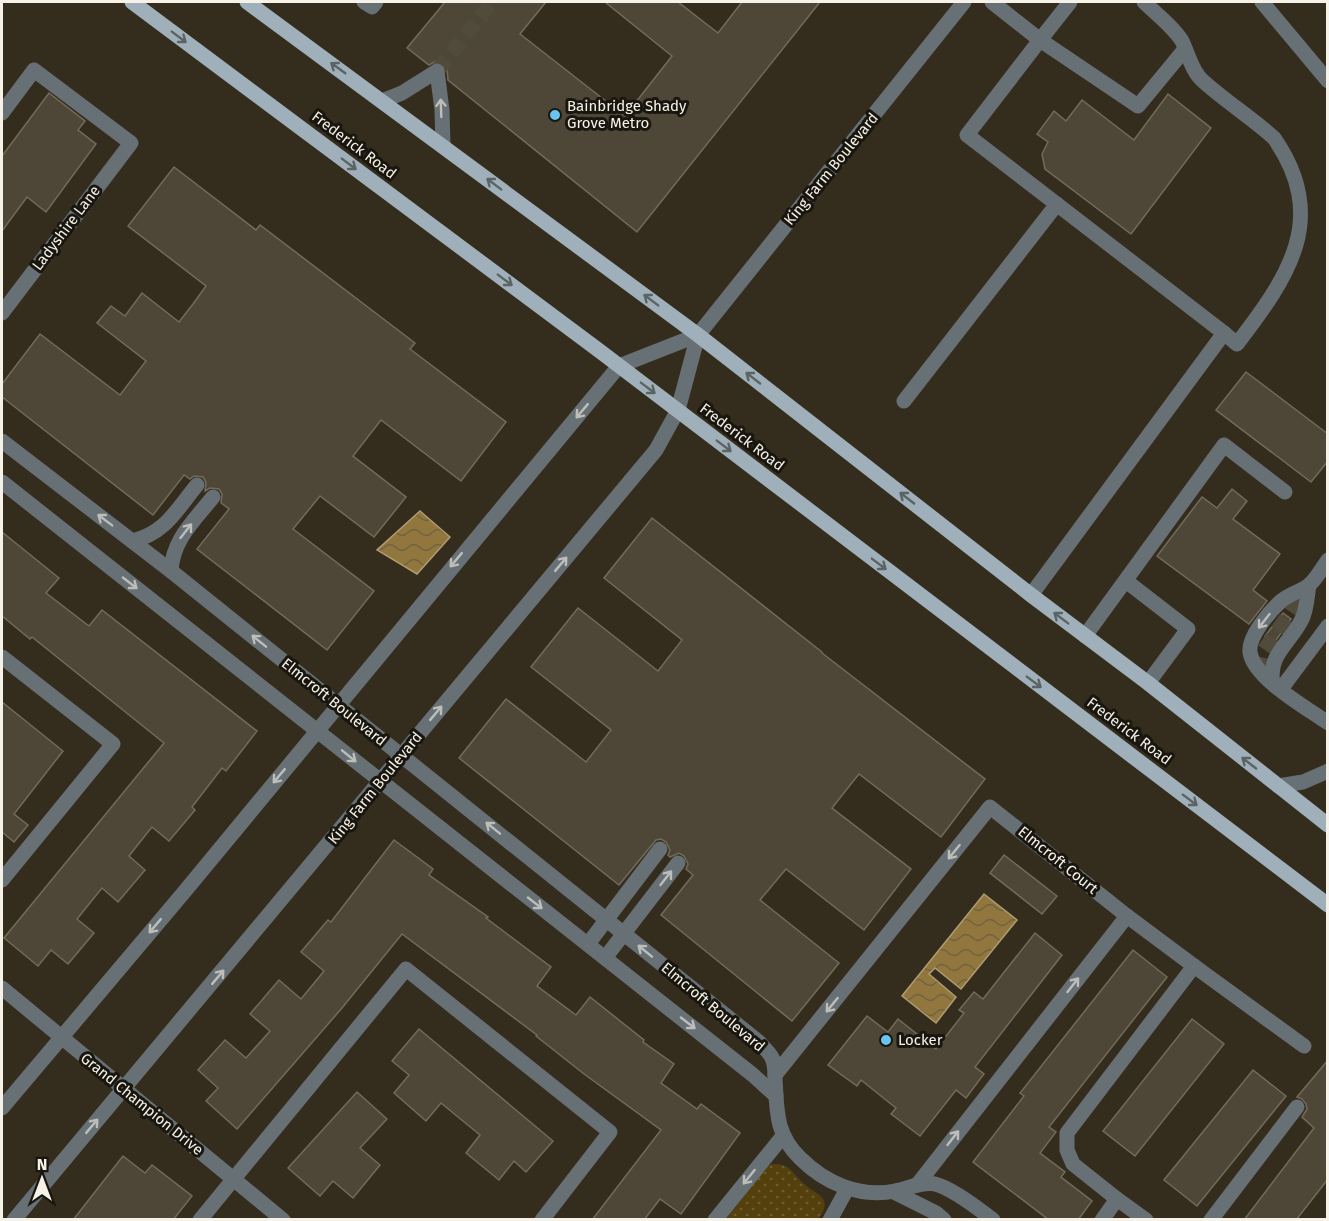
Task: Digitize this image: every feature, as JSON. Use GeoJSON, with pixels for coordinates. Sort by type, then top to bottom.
{"type":"FeatureCollection","features":[{"type":"Feature","properties":{"kind":"main road","name":"Frederick Road"},"geometry":{"type":"LineString","coordinates":[[132,2],[678,410],[1328,905]]}},
{"type":"Feature","properties":{"kind":"main road"},"geometry":{"type":"LineString","coordinates":[[247,2],[698,335],[1328,825]]}},
{"type":"Feature","properties":{"kind":"street"},"geometry":{"type":"LineString","coordinates":[[364,2],[372,7],[376,2]]}},
{"type":"Feature","properties":{"kind":"street","name":"King Farm Boulevard"},"geometry":{"type":"LineString","coordinates":[[14,1220],[656,450],[678,410],[698,335],[964,2]]}},
{"type":"Feature","properties":{"kind":"street"},"geometry":{"type":"LineString","coordinates":[[992,2],[1040,40],[1138,106],[1185,49]]}},
{"type":"Feature","properties":{"kind":"street"},"geometry":{"type":"LineString","coordinates":[[1070,2],[967,135],[1237,344],[1297,266],[1309,242],[1313,207],[1311,189],[1302,170],[1273,137],[1200,79],[1180,39],[1144,2]]}},
{"type":"Feature","properties":{"kind":"street"},"geometry":{"type":"LineString","coordinates":[[1262,2],[1328,81]]}},
{"type":"Feature","properties":{"kind":"street","name":"Ladyshire Lane"},"geometry":{"type":"LineString","coordinates":[[2,112],[34,70],[131,143],[2,313]]}},
{"type":"Feature","properties":{"kind":"street"},"geometry":{"type":"LineString","coordinates":[[382,101],[402,93],[437,71],[442,110],[443,145]]}},
{"type":"Feature","properties":{"kind":"street"},"geometry":{"type":"LineString","coordinates":[[903,401],[1058,204]]}},
{"type":"Feature","properties":{"kind":"street"},"geometry":{"type":"LineString","coordinates":[[1031,595],[1224,333]]}},
{"type":"Feature","properties":{"kind":"street","name":"King Farm Boulevard"},"geometry":{"type":"LineString","coordinates":[[2,1108],[619,366],[698,335]]}},
{"type":"Feature","properties":{"kind":"street","name":"Elmcroft Boulevard"},"geometry":{"type":"LineString","coordinates":[[2,441],[171,571],[759,1042],[771,1056],[775,1075],[777,1116],[783,1136],[789,1147],[820,1176],[847,1189],[870,1192],[894,1192],[917,1185],[935,1184],[970,1202],[993,1220]]}},
{"type":"Feature","properties":{"kind":"street"},"geometry":{"type":"LineString","coordinates":[[1085,636],[1224,446],[1285,492]]}},
{"type":"Feature","properties":{"kind":"street","name":"Elmcroft Boulevard"},"geometry":{"type":"LineString","coordinates":[[2,482],[588,944],[753,1075],[776,1096]]}},
{"type":"Feature","properties":{"kind":"street"},"geometry":{"type":"LineString","coordinates":[[132,541],[160,530],[197,485]]}},
{"type":"Feature","properties":{"kind":"street"},"geometry":{"type":"LineString","coordinates":[[171,571],[172,555],[178,541],[213,497]]}},
{"type":"Feature","properties":{"kind":"street"},"geometry":{"type":"LineString","coordinates":[[1328,560],[1309,585],[1282,600],[1252,639],[1250,654],[1254,663],[1277,686],[1328,723]]}},
{"type":"Feature","properties":{"kind":"street"},"geometry":{"type":"LineString","coordinates":[[1126,581],[1188,629],[1148,683]]}},
{"type":"Feature","properties":{"kind":"street"},"geometry":{"type":"LineString","coordinates":[[1277,686],[1271,667],[1302,619],[1309,585]]}},
{"type":"Feature","properties":{"kind":"street"},"geometry":{"type":"LineString","coordinates":[[1277,686],[1328,626]]}},
{"type":"Feature","properties":{"kind":"street"},"geometry":{"type":"LineString","coordinates":[[2,657],[113,744],[2,880]]}},
{"type":"Feature","properties":{"kind":"street"},"geometry":{"type":"LineString","coordinates":[[1278,786],[1303,782],[1328,771]]}},
{"type":"Feature","properties":{"kind":"street","name":"Elmcroft Court"},"geometry":{"type":"LineString","coordinates":[[775,1075],[990,807],[1127,916],[1304,1046]]}},
{"type":"Feature","properties":{"kind":"street"},"geometry":{"type":"LineString","coordinates":[[588,944],[660,849]]}},
{"type":"Feature","properties":{"kind":"street"},"geometry":{"type":"LineString","coordinates":[[605,958],[678,863]]}},
{"type":"Feature","properties":{"kind":"street"},"geometry":{"type":"LineString","coordinates":[[917,1185],[1127,916]]}},
{"type":"Feature","properties":{"kind":"street"},"geometry":{"type":"LineString","coordinates":[[1146,1220],[1073,1164],[1066,1150],[1067,1133],[1194,966]]}},
{"type":"Feature","properties":{"kind":"street"},"geometry":{"type":"LineString","coordinates":[[200,1220],[406,969],[610,1132],[542,1220]]}},
{"type":"Feature","properties":{"kind":"street","name":"Grand Champion Drive"},"geometry":{"type":"LineString","coordinates":[[2,988],[123,1090],[284,1220]]}},
{"type":"Feature","properties":{"kind":"street"},"geometry":{"type":"LineString","coordinates":[[1211,1220],[1297,1107]]}},
{"type":"Feature","properties":{"kind":"street"},"geometry":{"type":"LineString","coordinates":[[715,1220],[783,1136]]}},
{"type":"Feature","properties":{"kind":"street"},"geometry":{"type":"LineString","coordinates":[[830,1220],[847,1189]]}},
{"type":"Feature","properties":{"kind":"street","name":"Elmcroft Boulevard"},"geometry":{"type":"LineString","coordinates":[[894,1192],[936,1213],[944,1220]]}},
{"type":"Feature","properties":{"kind":"street"},"geometry":{"type":"LineString","coordinates":[[1102,1220],[1118,1199]]}},
{"type":"Feature","properties":{"kind":"shaded area"},"geometry":{"type":"Polygon","coordinates":[[[772,1164],[787,1167],[822,1197],[825,1206],[818,1219],[725,1220],[767,1167],[772,1164]]]}},
{"type":"Feature","properties":{"kind":"water"},"geometry":{"type":"Polygon","coordinates":[[[420,511],[450,537],[417,574],[377,550],[420,511]]]}},
{"type":"Feature","properties":{"kind":"water"},"geometry":{"type":"Polygon","coordinates":[[[984,894],[1017,920],[961,989],[935,968],[929,974],[956,997],[936,1023],[902,996],[984,894]]]}},
{"type":"Feature","properties":{"kind":"building","name":"Bainbridge Shady Grove Metro"},"geometry":{"type":"Polygon","coordinates":[[[445,2],[546,2],[520,34],[625,116],[672,56],[605,2],[678,2],[718,33],[742,2],[820,2],[637,232],[448,80],[447,69],[442,62],[436,61],[429,65],[407,48],[445,2]]]}},
{"type":"Feature","properties":{"kind":"building"},"geometry":{"type":"Polygon","coordinates":[[[49,93],[85,121],[78,130],[96,144],[46,212],[27,197],[2,231],[2,156],[49,93]]]}},
{"type":"Feature","properties":{"kind":"building"},"geometry":{"type":"Polygon","coordinates":[[[1168,94],[1211,128],[1131,234],[1045,169],[1042,154],[1048,142],[1037,134],[1054,111],[1066,121],[1082,100],[1134,140],[1168,94]]]}},
{"type":"Feature","properties":{"kind":"building"},"geometry":{"type":"Polygon","coordinates":[[[174,167],[256,230],[260,225],[415,343],[410,349],[506,422],[461,481],[381,420],[353,456],[406,497],[374,537],[320,496],[293,529],[374,591],[327,650],[197,549],[229,509],[221,503],[222,494],[219,489],[210,488],[205,491],[206,482],[203,477],[194,476],[190,479],[184,475],[153,515],[2,397],[2,384],[40,334],[120,395],[146,361],[97,323],[111,306],[125,316],[142,293],[179,322],[193,304],[206,286],[128,226],[174,167]]]}},
{"type":"Feature","properties":{"kind":"building"},"geometry":{"type":"Polygon","coordinates":[[[1246,372],[1328,434],[1328,461],[1311,482],[1216,410],[1246,372]]]}},
{"type":"Feature","properties":{"kind":"building"},"geometry":{"type":"Polygon","coordinates":[[[1232,489],[1247,501],[1233,519],[1280,554],[1253,590],[1267,601],[1249,624],[1157,556],[1202,497],[1217,508],[1232,489]]]}},
{"type":"Feature","properties":{"kind":"building"},"geometry":{"type":"Polygon","coordinates":[[[652,518],[985,779],[941,837],[859,774],[847,789],[832,808],[911,869],[864,930],[786,869],[760,900],[839,963],[792,1021],[661,915],[693,875],[686,869],[688,864],[684,856],[679,853],[670,857],[668,855],[670,850],[666,842],[661,839],[656,840],[619,885],[459,758],[506,699],[586,762],[611,730],[531,667],[578,608],[658,671],[682,640],[604,578],[652,518]]]}},
{"type":"Feature","properties":{"kind":"building"},"geometry":{"type":"Polygon","coordinates":[[[2,532],[59,578],[46,593],[89,626],[102,610],[257,731],[226,771],[222,768],[192,807],[195,810],[169,841],[152,827],[129,856],[145,870],[118,902],[102,888],[77,919],[94,933],[68,964],[51,950],[38,966],[4,938],[164,743],[32,637],[30,639],[2,616],[2,532]]]}},
{"type":"Feature","properties":{"kind":"building"},"geometry":{"type":"Polygon","coordinates":[[[1283,613],[1291,619],[1274,643],[1265,636],[1283,613]]]}},
{"type":"Feature","properties":{"kind":"building"},"geometry":{"type":"Polygon","coordinates":[[[2,702],[63,751],[14,814],[28,825],[14,842],[2,832],[2,702]]]}},
{"type":"Feature","properties":{"kind":"building"},"geometry":{"type":"Polygon","coordinates":[[[394,840],[433,869],[429,875],[488,917],[486,918],[551,967],[537,986],[576,1015],[590,997],[644,1040],[643,1042],[674,1064],[661,1083],[697,1109],[701,1104],[740,1133],[681,1214],[660,1199],[644,1220],[592,1220],[661,1130],[584,1074],[537,1035],[402,934],[342,1008],[237,1129],[206,1101],[218,1088],[198,1070],[225,1040],[246,1058],[270,1031],[250,1014],[279,980],[301,999],[324,971],[301,952],[328,920],[331,922],[394,840]]]}},
{"type":"Feature","properties":{"kind":"building"},"geometry":{"type":"Polygon","coordinates":[[[1004,855],[1057,896],[1042,914],[990,873],[1004,855]]]}},
{"type":"Feature","properties":{"kind":"building","name":"Locker"},"geometry":{"type":"Polygon","coordinates":[[[1035,933],[1062,955],[975,1067],[984,1074],[966,1098],[956,1090],[920,1136],[891,1114],[896,1108],[861,1080],[857,1086],[828,1065],[867,1016],[888,1032],[898,1019],[936,1049],[964,1013],[959,1010],[974,992],[983,999],[1035,933]]]}},
{"type":"Feature","properties":{"kind":"building"},"geometry":{"type":"Polygon","coordinates":[[[1133,950],[1167,977],[1049,1127],[1056,1132],[1040,1153],[1065,1172],[1061,1177],[1092,1201],[1078,1220],[1049,1220],[973,1162],[1024,1096],[1020,1093],[1133,950]]]}},
{"type":"Feature","properties":{"kind":"building"},"geometry":{"type":"Polygon","coordinates":[[[1192,1019],[1224,1044],[1135,1156],[1103,1131],[1192,1019]]]}},
{"type":"Feature","properties":{"kind":"building"},"geometry":{"type":"Polygon","coordinates":[[[419,1029],[553,1141],[526,1172],[514,1161],[499,1180],[466,1153],[480,1135],[441,1103],[426,1121],[394,1093],[409,1075],[392,1061],[419,1029]]]}},
{"type":"Feature","properties":{"kind":"building"},"geometry":{"type":"Polygon","coordinates":[[[1328,1060],[1328,1179],[1296,1220],[1244,1220],[1314,1128],[1302,1117],[1307,1109],[1306,1104],[1297,1097],[1328,1060]]]}},
{"type":"Feature","properties":{"kind":"building"},"geometry":{"type":"Polygon","coordinates":[[[1253,1070],[1286,1096],[1197,1206],[1164,1180],[1253,1070]]]}},
{"type":"Feature","properties":{"kind":"building"},"geometry":{"type":"Polygon","coordinates":[[[357,1092],[387,1119],[360,1148],[380,1165],[353,1198],[333,1181],[320,1196],[288,1168],[357,1092]]]}},
{"type":"Feature","properties":{"kind":"building"},"geometry":{"type":"Polygon","coordinates":[[[123,1156],[145,1173],[152,1165],[192,1196],[173,1220],[73,1220],[123,1156]]]}},
{"type":"Feature","properties":{"kind":"tunnel"},"geometry":{"type":"LineString","coordinates":[[437,71],[492,2]]}},
{"type":"Feature","properties":{"kind":"tunnel"},"geometry":{"type":"LineString","coordinates":[[1261,672],[1263,652],[1309,585]]}},
{"type":"Feature","properties":{"kind":"place","name":"Bainbridge Shady Grove Metro"},"geometry":{"type":"Point","coordinates":[555,115]}},
{"type":"Feature","properties":{"kind":"place","name":"Locker"},"geometry":{"type":"Point","coordinates":[886,1040]}}]}
